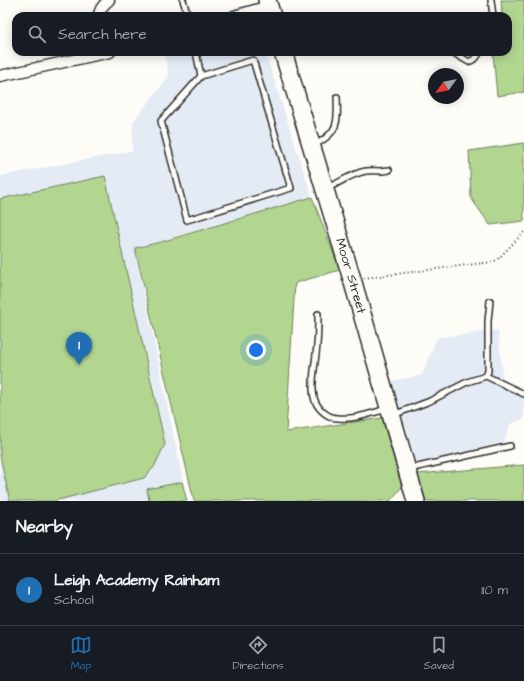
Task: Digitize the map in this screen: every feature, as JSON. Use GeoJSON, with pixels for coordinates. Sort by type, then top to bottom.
{"type":"FeatureCollection","features":[{"type":"Feature","properties":{"kind":"main road","name":"Moor Street"},"geometry":{"type":"LineString","coordinates":[[284,56],[352,279],[416,501]]}},
{"type":"Feature","properties":{"kind":"street"},"geometry":{"type":"LineString","coordinates":[[100,12],[108,0]]}},
{"type":"Feature","properties":{"kind":"street"},"geometry":{"type":"LineString","coordinates":[[250,12],[269,7]]}},
{"type":"Feature","properties":{"kind":"street"},"geometry":{"type":"LineString","coordinates":[[0,76],[90,56]]}},
{"type":"Feature","properties":{"kind":"lane"},"geometry":{"type":"LineString","coordinates":[[183,0],[187,12]]}},
{"type":"Feature","properties":{"kind":"lane"},"geometry":{"type":"LineString","coordinates":[[491,0],[492,12]]}},
{"type":"Feature","properties":{"kind":"lane"},"geometry":{"type":"LineString","coordinates":[[197,56],[201,76]]}},
{"type":"Feature","properties":{"kind":"lane"},"geometry":{"type":"LineString","coordinates":[[459,56],[469,62],[477,56]]}},
{"type":"Feature","properties":{"kind":"lane"},"geometry":{"type":"LineString","coordinates":[[253,60],[291,188],[187,220],[161,122],[201,76],[253,60]]}},
{"type":"Feature","properties":{"kind":"lane"},"geometry":{"type":"LineString","coordinates":[[312,146],[325,139],[334,128],[338,118],[337,97]]}},
{"type":"Feature","properties":{"kind":"lane"},"geometry":{"type":"LineString","coordinates":[[325,190],[355,174],[366,171],[382,172],[389,170]]}},
{"type":"Feature","properties":{"kind":"lane"},"geometry":{"type":"LineString","coordinates":[[486,376],[488,371],[488,321],[490,301]]}},
{"type":"Feature","properties":{"kind":"lane"},"geometry":{"type":"LineString","coordinates":[[318,314],[314,394],[316,403],[328,416],[346,418],[391,412],[430,401],[467,382],[486,376],[524,394]]}},
{"type":"Feature","properties":{"kind":"lane"},"geometry":{"type":"LineString","coordinates":[[407,469],[510,446]]}},
{"type":"Feature","properties":{"kind":"path"},"geometry":{"type":"LineString","coordinates":[[352,279],[492,262],[497,260],[524,232]]}},
{"type":"Feature","properties":{"kind":"shaded area"},"geometry":{"type":"Polygon","coordinates":[[[165,56],[266,56],[312,197],[135,249],[187,501],[2,501],[0,492],[0,176],[132,151],[133,122],[169,76],[165,56]]]}},
{"type":"Feature","properties":{"kind":"shaded area"},"geometry":{"type":"Polygon","coordinates":[[[498,330],[503,380],[524,397],[524,419],[510,424],[504,442],[416,464],[392,381],[422,375],[437,338],[498,330]]]}},
{"type":"Feature","properties":{"kind":"green space"},"geometry":{"type":"Polygon","coordinates":[[[501,0],[524,0],[524,92],[497,96],[493,56],[512,56],[512,12],[502,12],[501,0]]]}},
{"type":"Feature","properties":{"kind":"green space"},"geometry":{"type":"Polygon","coordinates":[[[524,143],[524,221],[490,225],[471,198],[469,151],[524,143]]]}},
{"type":"Feature","properties":{"kind":"green space"},"geometry":{"type":"Polygon","coordinates":[[[105,176],[165,444],[154,467],[144,478],[54,501],[10,501],[0,456],[0,199],[105,176]]]}},
{"type":"Feature","properties":{"kind":"green space"},"geometry":{"type":"Polygon","coordinates":[[[312,197],[340,270],[295,283],[286,432],[382,418],[402,487],[390,501],[194,501],[135,248],[161,242],[312,197]]]}},
{"type":"Feature","properties":{"kind":"green space"},"geometry":{"type":"Polygon","coordinates":[[[524,465],[524,501],[426,501],[417,474],[524,465]]]}},
{"type":"Feature","properties":{"kind":"green space"},"geometry":{"type":"Polygon","coordinates":[[[182,482],[187,501],[149,500],[147,489],[182,482]]]}},
{"type":"Feature","properties":{"kind":"place","name":"Leigh Academy Rainham"},"geometry":{"type":"Point","coordinates":[79,365]}}]}
